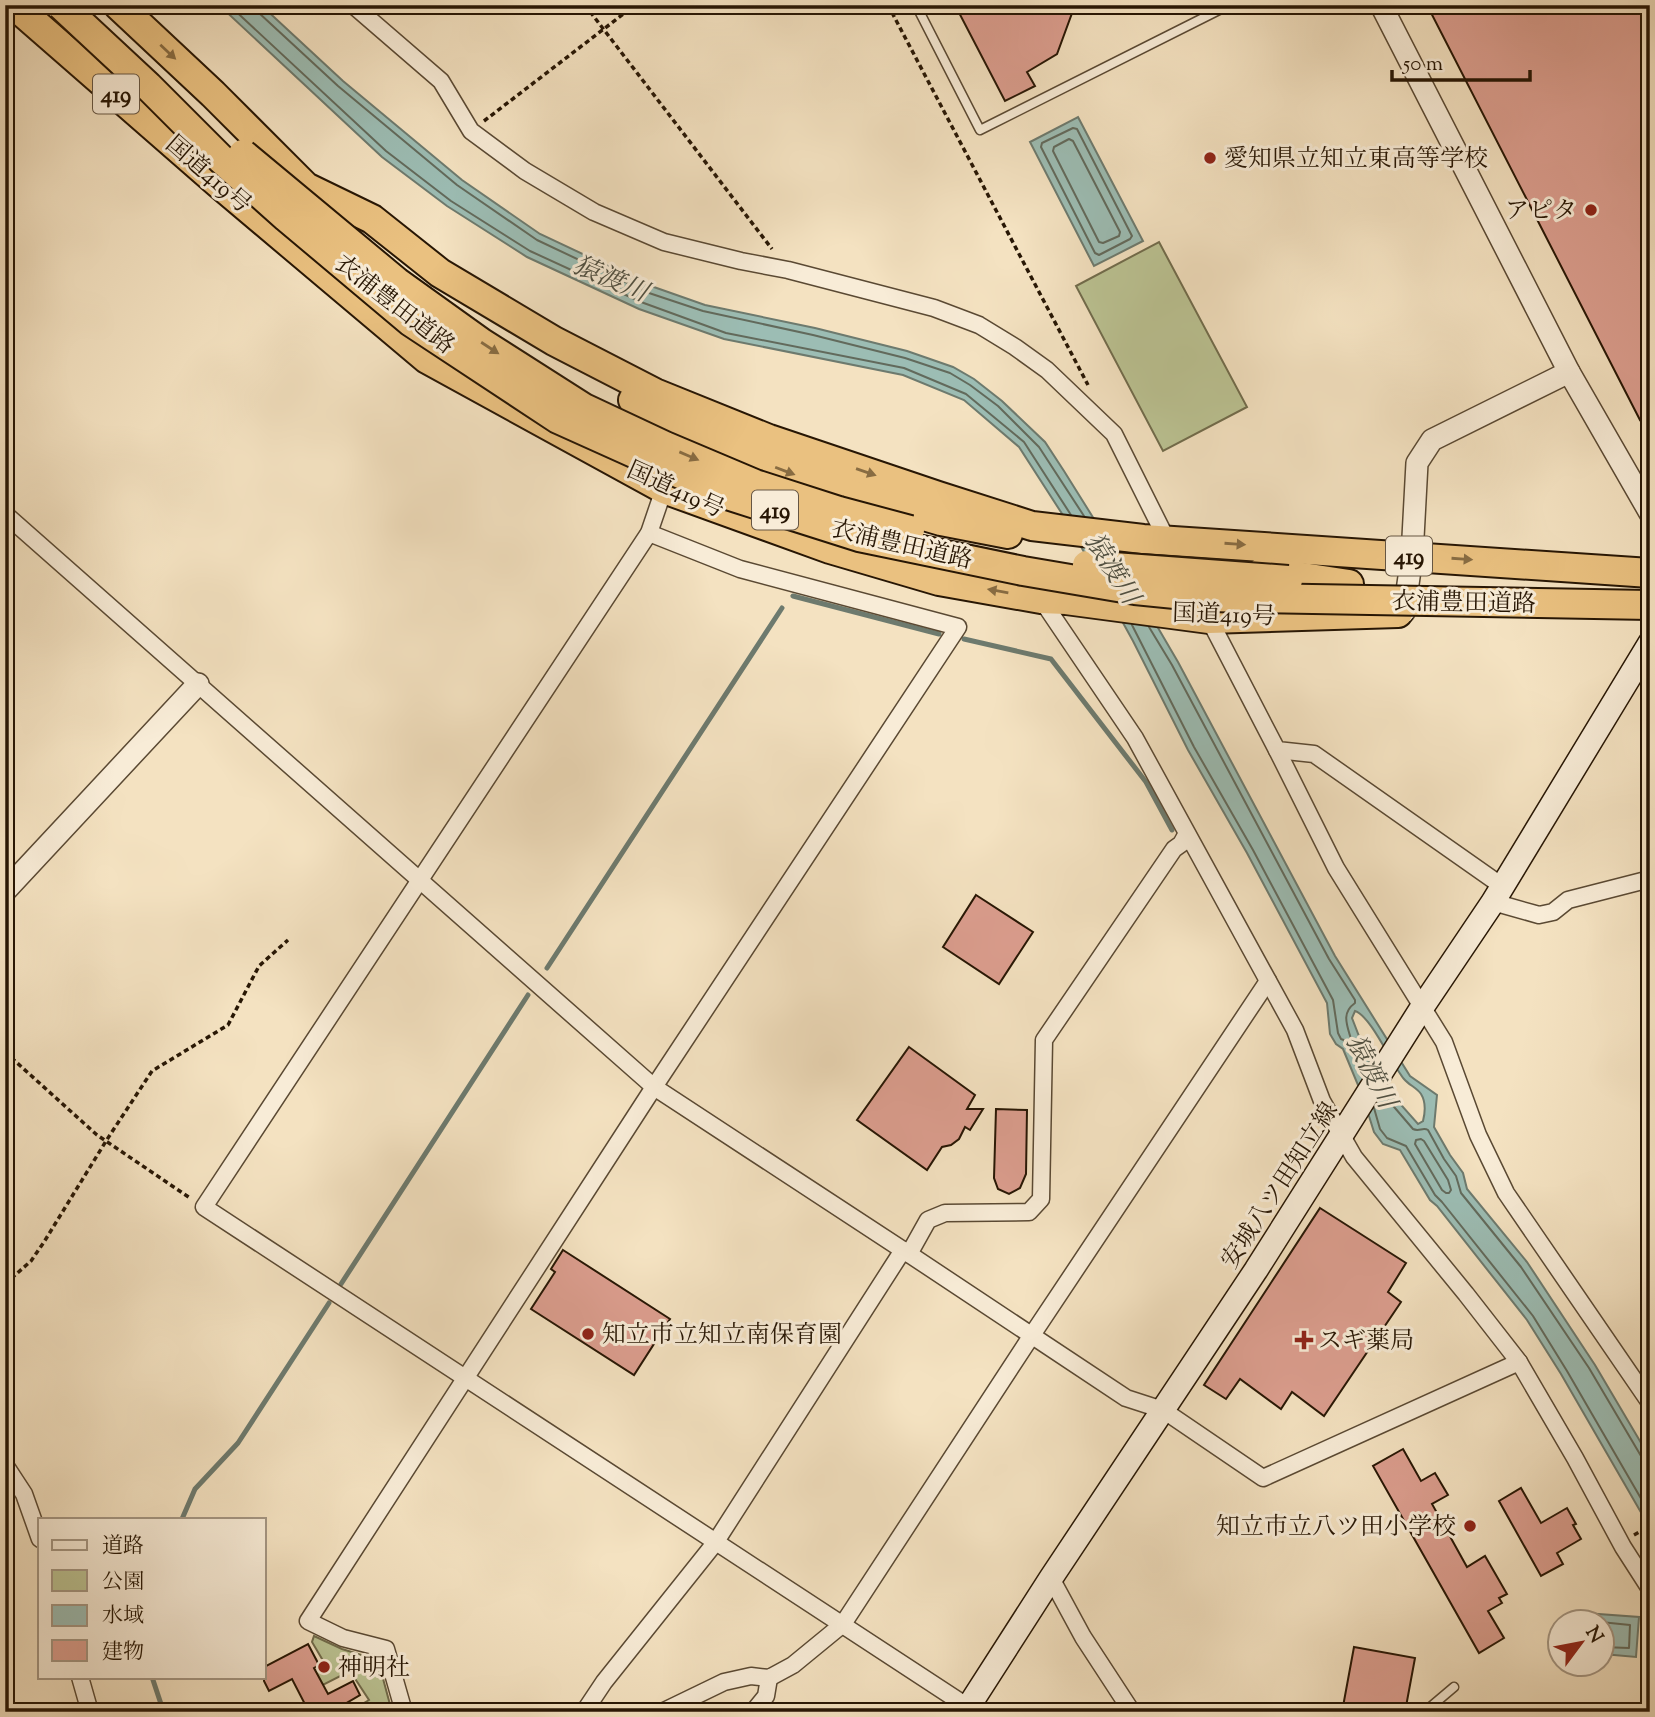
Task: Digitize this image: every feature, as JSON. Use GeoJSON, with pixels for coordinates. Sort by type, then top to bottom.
{"type":"FeatureCollection","features":[{"type":"Feature","properties":{"kind":"highway","name":"国道419号"},"geometry":{"type":"LineString","coordinates":[[12,5],[427,359],[664,489],[830,550],[939,581],[1209,619],[1404,612],[1650,613]]}},
{"type":"Feature","properties":{"kind":"highway","name":"衣浦豊田道路"},"geometry":{"type":"LineString","coordinates":[[32,5],[120,84],[221,159]]}},
{"type":"Feature","properties":{"kind":"highway","name":"衣浦豊田道路"},"geometry":{"type":"LineString","coordinates":[[61,5],[221,159],[411,322],[558,419],[727,495],[859,537],[1023,571],[1135,590],[1205,597],[1650,605]]}},
{"type":"Feature","properties":{"kind":"highway","name":"衣浦豊田道路"},"geometry":{"type":"LineString","coordinates":[[82,5],[213,129],[397,282],[482,343],[584,408],[755,484],[891,525],[980,547],[1084,565],[1349,584],[1650,592]]}},
{"type":"Feature","properties":{"kind":"highway","name":"419"},"geometry":{"type":"LineString","coordinates":[[118,5],[213,94],[306,187],[372,219],[440,273],[554,341],[655,393],[769,439],[1032,526],[1155,539],[1650,573]]}},
{"type":"Feature","properties":{"kind":"highway","name":"衣浦豊田道路"},"geometry":{"type":"LineString","coordinates":[[306,187],[363,235],[468,309],[697,436],[792,474],[941,521],[1058,544],[1349,584]]}},
{"type":"Feature","properties":{"kind":"main road","name":"安城八ツ田知立線"},"geometry":{"type":"LineString","coordinates":[[966,1709],[1256,1270],[1420,1011],[1498,894],[1650,643]]}},
{"type":"Feature","properties":{"kind":"street"},"geometry":{"type":"LineString","coordinates":[[5,10],[12,5]]}},
{"type":"Feature","properties":{"kind":"street"},"geometry":{"type":"LineString","coordinates":[[353,5],[441,81],[471,131],[525,172],[594,212],[664,242],[788,270],[934,308],[979,325],[1026,355],[1047,370],[1114,434],[1155,539]]}},
{"type":"Feature","properties":{"kind":"street"},"geometry":{"type":"LineString","coordinates":[[1381,5],[1569,372],[1650,513]]}},
{"type":"Feature","properties":{"kind":"street"},"geometry":{"type":"LineString","coordinates":[[1404,612],[1412,556],[1417,463],[1432,440],[1569,372]]}},
{"type":"Feature","properties":{"kind":"street"},"geometry":{"type":"LineString","coordinates":[[664,489],[649,533],[204,1207],[844,1625],[966,1709]]}},
{"type":"Feature","properties":{"kind":"street"},"geometry":{"type":"LineString","coordinates":[[5,514],[654,1087],[1126,1398],[1163,1410],[1263,1478],[1519,1362]]}},
{"type":"Feature","properties":{"kind":"street"},"geometry":{"type":"LineString","coordinates":[[404,1712],[386,1649],[343,1638],[308,1621],[654,1087],[958,627],[740,569],[649,533]]}},
{"type":"Feature","properties":{"kind":"street"},"geometry":{"type":"LineString","coordinates":[[1053,599],[1135,738],[1295,1030],[1322,1101],[1354,1157],[1519,1362],[1623,1547],[1650,1589]]}},
{"type":"Feature","properties":{"kind":"street"},"geometry":{"type":"LineString","coordinates":[[1209,619],[1336,867],[1420,1011],[1444,1042],[1478,1135],[1506,1193],[1650,1403]]}},
{"type":"Feature","properties":{"kind":"street"},"geometry":{"type":"LineString","coordinates":[[5,891],[198,684]]}},
{"type":"Feature","properties":{"kind":"street"},"geometry":{"type":"LineString","coordinates":[[1278,750],[1314,754],[1498,894],[1538,915],[1553,912],[1568,900],[1650,879]]}},
{"type":"Feature","properties":{"kind":"street"},"geometry":{"type":"LineString","coordinates":[[584,1712],[604,1682],[715,1543],[928,1220],[945,1213],[1029,1212],[1041,1199],[1044,1040],[1186,835]]}},
{"type":"Feature","properties":{"kind":"street"},"geometry":{"type":"LineString","coordinates":[[662,1712],[724,1682],[751,1676],[769,1678],[793,1665],[844,1625],[1032,1335],[1268,981]]}},
{"type":"Feature","properties":{"kind":"street"},"geometry":{"type":"LineString","coordinates":[[5,1465],[24,1494],[38,1533]]}},
{"type":"Feature","properties":{"kind":"street"},"geometry":{"type":"LineString","coordinates":[[1051,1578],[1083,1637],[1132,1712]]}},
{"type":"Feature","properties":{"kind":"street"},"geometry":{"type":"LineString","coordinates":[[80,1678],[90,1712]]}},
{"type":"Feature","properties":{"kind":"street"},"geometry":{"type":"LineString","coordinates":[[753,1712],[766,1696],[769,1678]]}},
{"type":"Feature","properties":{"kind":"lane"},"geometry":{"type":"LineString","coordinates":[[916,5],[979,130],[1229,5]]}},
{"type":"Feature","properties":{"kind":"lane"},"geometry":{"type":"LineString","coordinates":[[1427,1712],[1454,1687]]}},
{"type":"Feature","properties":{"kind":"path"},"geometry":{"type":"LineString","coordinates":[[585,5],[788,270]]}},
{"type":"Feature","properties":{"kind":"path"},"geometry":{"type":"LineString","coordinates":[[471,131],[635,5]]}},
{"type":"Feature","properties":{"kind":"path"},"geometry":{"type":"LineString","coordinates":[[888,5],[1088,385]]}},
{"type":"Feature","properties":{"kind":"path"},"geometry":{"type":"LineString","coordinates":[[5,1284],[31,1261],[152,1071],[228,1025],[259,967],[288,940]]}},
{"type":"Feature","properties":{"kind":"path"},"geometry":{"type":"LineString","coordinates":[[5,1052],[97,1135],[204,1207]]}},
{"type":"Feature","properties":{"kind":"path"},"geometry":{"type":"LineString","coordinates":[[1628,1539],[1650,1526]]}},
{"type":"Feature","properties":{"kind":"green space"},"geometry":{"type":"Polygon","coordinates":[[[1159,242],[1247,407],[1163,451],[1076,286],[1159,242]]]}},
{"type":"Feature","properties":{"kind":"green space"},"geometry":{"type":"Polygon","coordinates":[[[314,1636],[342,1649],[378,1660],[392,1712],[352,1712],[369,1700],[350,1671],[313,1690],[305,1677],[325,1664],[312,1642],[314,1636]]]}},
{"type":"Feature","properties":{"kind":"water","name":"猿渡川"},"geometry":{"type":"Polygon","coordinates":[[[219,5],[261,5],[343,81],[462,180],[540,234],[651,286],[705,305],[907,351],[953,367],[974,379],[1002,401],[1045,442],[1099,527],[1178,662],[1335,956],[1410,1076],[1437,1095],[1434,1127],[1463,1173],[1467,1189],[1527,1262],[1595,1365],[1650,1458],[1650,1528],[1527,1320],[1430,1200],[1400,1150],[1383,1144],[1374,1132],[1343,1049],[1330,1034],[1327,1003],[1247,853],[1188,750],[1133,641],[1068,523],[1019,447],[964,400],[903,375],[724,339],[639,309],[527,257],[447,206],[382,157],[219,5]],[[1355,1011],[1352,1018],[1369,1062],[1418,1124],[1423,1121],[1424,1115],[1421,1094],[1404,1079],[1361,1015],[1355,1011]]]}},
{"type":"Feature","properties":{"kind":"water"},"geometry":{"type":"Polygon","coordinates":[[[1078,117],[1143,241],[1094,266],[1030,142],[1078,117]]]}},
{"type":"Feature","properties":{"kind":"water"},"geometry":{"type":"Polygon","coordinates":[[[1616,1615],[1639,1617],[1636,1657],[1616,1655],[1616,1615]]]}},
{"type":"Feature","properties":{"kind":"building"},"geometry":{"type":"Polygon","coordinates":[[[955,5],[1075,5],[1057,54],[1027,72],[1035,86],[1005,101],[955,5]]]}},
{"type":"Feature","properties":{"kind":"building","name":"アピタ"},"geometry":{"type":"Polygon","coordinates":[[[1427,5],[1650,5],[1650,414],[1640,420],[1427,5]]]}},
{"type":"Feature","properties":{"kind":"building"},"geometry":{"type":"Polygon","coordinates":[[[976,895],[1033,932],[999,984],[943,947],[976,895]]]}},
{"type":"Feature","properties":{"kind":"building"},"geometry":{"type":"Polygon","coordinates":[[[909,1047],[975,1095],[967,1109],[983,1109],[970,1130],[965,1127],[959,1139],[942,1147],[927,1170],[857,1120],[909,1047]]]}},
{"type":"Feature","properties":{"kind":"building"},"geometry":{"type":"Polygon","coordinates":[[[996,1109],[1027,1110],[1026,1174],[1020,1188],[1009,1194],[998,1189],[994,1178],[996,1109]]]}},
{"type":"Feature","properties":{"kind":"building","name":"スギ薬局"},"geometry":{"type":"Polygon","coordinates":[[[1320,1208],[1406,1263],[1388,1292],[1401,1302],[1324,1416],[1292,1392],[1281,1409],[1240,1379],[1226,1399],[1204,1385],[1320,1208]]]}},
{"type":"Feature","properties":{"kind":"building"},"geometry":{"type":"Polygon","coordinates":[[[563,1250],[670,1319],[634,1375],[531,1309],[555,1272],[551,1269],[563,1250]]]}},
{"type":"Feature","properties":{"kind":"building"},"geometry":{"type":"Polygon","coordinates":[[[1403,1449],[1421,1481],[1435,1473],[1448,1495],[1432,1504],[1467,1567],[1485,1556],[1507,1594],[1499,1598],[1502,1603],[1488,1611],[1504,1638],[1479,1653],[1373,1466],[1403,1449]]]}},
{"type":"Feature","properties":{"kind":"building"},"geometry":{"type":"Polygon","coordinates":[[[1521,1488],[1541,1523],[1567,1508],[1581,1539],[1557,1553],[1563,1564],[1541,1576],[1499,1501],[1521,1488]]]}},
{"type":"Feature","properties":{"kind":"building"},"geometry":{"type":"Polygon","coordinates":[[[308,1644],[319,1665],[314,1668],[328,1694],[353,1681],[360,1695],[331,1712],[309,1712],[292,1679],[269,1691],[264,1681],[266,1666],[308,1644]]]}},
{"type":"Feature","properties":{"kind":"building"},"geometry":{"type":"Polygon","coordinates":[[[1354,1647],[1415,1658],[1405,1712],[1342,1712],[1354,1647]]]}},
{"type":"Feature","properties":{"kind":"waterway"},"geometry":{"type":"LineString","coordinates":[[793,596],[939,634]]}},
{"type":"Feature","properties":{"kind":"waterway"},"geometry":{"type":"LineString","coordinates":[[547,968],[782,608]]}},
{"type":"Feature","properties":{"kind":"waterway"},"geometry":{"type":"LineString","coordinates":[[964,639],[1051,659],[1146,782],[1172,830]]}},
{"type":"Feature","properties":{"kind":"waterway"},"geometry":{"type":"LineString","coordinates":[[341,1284],[528,995]]}},
{"type":"Feature","properties":{"kind":"waterway"},"geometry":{"type":"LineString","coordinates":[[182,1518],[195,1489],[238,1443],[329,1303]]}},
{"type":"Feature","properties":{"kind":"waterway"},"geometry":{"type":"LineString","coordinates":[[152,1678],[162,1707],[159,1712]]}},
{"type":"Feature","properties":{"kind":"place","name":"愛知県立知立東高等学校"},"geometry":{"type":"Point","coordinates":[1210,158]}},
{"type":"Feature","properties":{"kind":"place","name":"アピタ"},"geometry":{"type":"Point","coordinates":[1591,210]}},
{"type":"Feature","properties":{"kind":"place","name":"知立市立知立南保育園"},"geometry":{"type":"Point","coordinates":[588,1334]}},
{"type":"Feature","properties":{"kind":"place","name":"スギ薬局"},"geometry":{"type":"Point","coordinates":[1304,1340]}},
{"type":"Feature","properties":{"kind":"place","name":"知立市立八ツ田小学校"},"geometry":{"type":"Point","coordinates":[1470,1526]}},
{"type":"Feature","properties":{"kind":"place","name":"神明社"},"geometry":{"type":"Point","coordinates":[324,1667]}}]}
